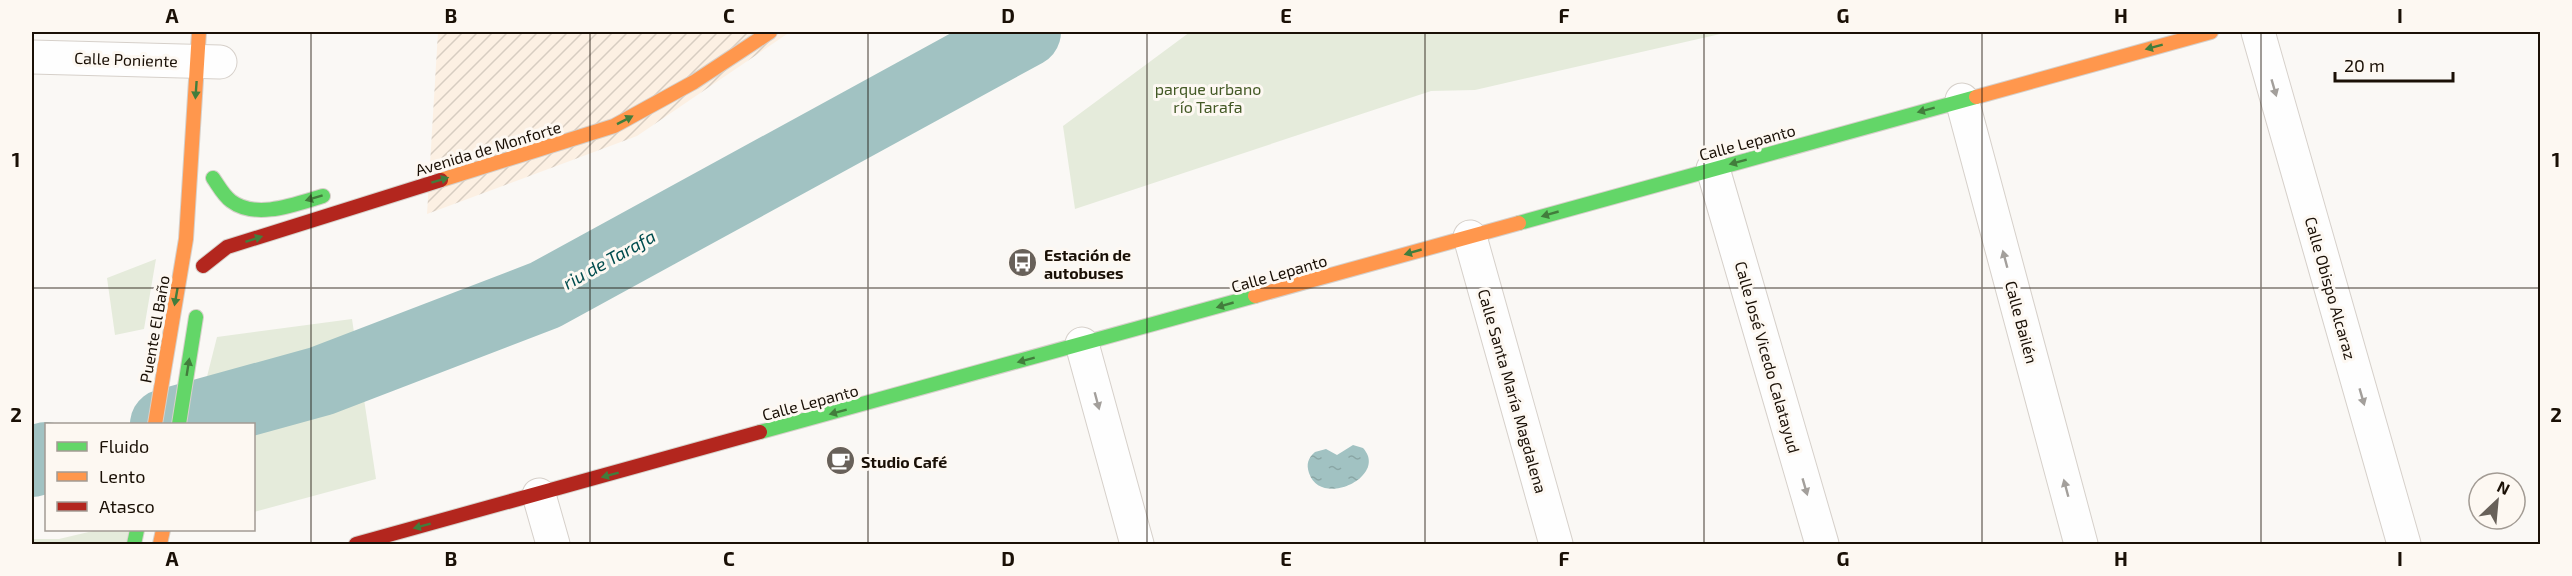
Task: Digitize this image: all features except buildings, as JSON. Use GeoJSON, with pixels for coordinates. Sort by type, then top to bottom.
{"type":"FeatureCollection","features":[{"type":"Feature","properties":{"kind":"street","name":"Avenida de Monforte"},"geometry":{"type":"LineString","coordinates":[[203,266],[227,248],[614,126],[669,98],[717,69],[770,32]]}},
{"type":"Feature","properties":{"kind":"street","name":"Calle Lepanto"},"geometry":{"type":"LineString","coordinates":[[356,544],[2211,32]]}},
{"type":"Feature","properties":{"kind":"street","name":"Calle Obispo Alcaraz"},"geometry":{"type":"LineString","coordinates":[[2258,32],[2404,544]]}},
{"type":"Feature","properties":{"kind":"street","name":"Calle Poniente"},"geometry":{"type":"LineString","coordinates":[[32,57],[212,56]]}},
{"type":"Feature","properties":{"kind":"street","name":"Puente El Baño"},"geometry":{"type":"LineString","coordinates":[[155,423],[186,239],[212,56]]}},
{"type":"Feature","properties":{"kind":"street","name":"Calle Bailén"},"geometry":{"type":"LineString","coordinates":[[1962,100],[2081,544]]}},
{"type":"Feature","properties":{"kind":"street","name":"Calle José Vicedo Calatayud"},"geometry":{"type":"LineString","coordinates":[[1713,169],[1822,544]]}},
{"type":"Feature","properties":{"kind":"street"},"geometry":{"type":"LineString","coordinates":[[210,200],[213,172],[231,201],[254,210],[293,205],[338,191]]}},
{"type":"Feature","properties":{"kind":"street","name":"Calle Santa María Magdalena"},"geometry":{"type":"LineString","coordinates":[[1470,237],[1556,544]]}},
{"type":"Feature","properties":{"kind":"street"},"geometry":{"type":"LineString","coordinates":[[201,284],[205,244]]}},
{"type":"Feature","properties":{"kind":"street"},"geometry":{"type":"LineString","coordinates":[[179,423],[197,308]]}},
{"type":"Feature","properties":{"kind":"street"},"geometry":{"type":"LineString","coordinates":[[1082,344],[1137,544]]}},
{"type":"Feature","properties":{"kind":"street"},"geometry":{"type":"LineString","coordinates":[[539,495],[553,544]]}},
{"type":"Feature","properties":{"kind":"shaded area"},"geometry":{"type":"Polygon","coordinates":[[[438,32],[790,32],[637,136],[427,214],[438,32]]]}},
{"type":"Feature","properties":{"kind":"green space","name":"parque urbano río Tarafa"},"geometry":{"type":"Polygon","coordinates":[[[1190,32],[1729,32],[1475,90],[1431,91],[1075,209],[1063,126],[1190,32]]]}},
{"type":"Feature","properties":{"kind":"green space"},"geometry":{"type":"Polygon","coordinates":[[[156,259],[144,329],[115,335],[107,278],[156,259]]]}},
{"type":"Feature","properties":{"kind":"green space"},"geometry":{"type":"Polygon","coordinates":[[[352,319],[376,479],[255,512],[255,423],[195,423],[217,337],[352,319]]]}},
{"type":"Feature","properties":{"kind":"green space"},"geometry":{"type":"Polygon","coordinates":[[[93,531],[129,531],[126,544],[32,544],[32,539],[59,539],[93,531]]]}},
{"type":"Feature","properties":{"kind":"water"},"geometry":{"type":"Polygon","coordinates":[[[1353,445],[1363,448],[1369,459],[1367,469],[1361,478],[1350,485],[1338,488],[1326,488],[1316,483],[1308,467],[1308,461],[1313,454],[1326,449],[1337,455],[1353,445]]]}},
{"type":"Feature","properties":{"kind":"waterway","name":"riu de Tarafa"},"geometry":{"type":"LineString","coordinates":[[169,423],[321,381],[545,295],[1026,32]]}},
{"type":"Feature","properties":{"kind":"waterway","name":"riu de Tarafa"},"geometry":{"type":"LineString","coordinates":[[32,462],[45,457]]}},
{"type":"Feature","properties":{"kind":"traffic: fast"},"geometry":{"type":"LineString","coordinates":[[1519,223],[1976,97]]}},
{"type":"Feature","properties":{"kind":"traffic: fast"},"geometry":{"type":"LineString","coordinates":[[213,178],[231,201],[241,207],[252,209],[276,209],[323,196]]}},
{"type":"Feature","properties":{"kind":"traffic: fast"},"geometry":{"type":"LineString","coordinates":[[760,432],[1255,296]]}},
{"type":"Feature","properties":{"kind":"traffic: fast"},"geometry":{"type":"LineString","coordinates":[[179,423],[196,317]]}},
{"type":"Feature","properties":{"kind":"traffic: fast"},"geometry":{"type":"LineString","coordinates":[[134,544],[137,531]]}},
{"type":"Feature","properties":{"kind":"traffic: slow"},"geometry":{"type":"LineString","coordinates":[[155,423],[186,239],[199,32]]}},
{"type":"Feature","properties":{"kind":"traffic: slow"},"geometry":{"type":"LineString","coordinates":[[441,180],[614,126],[694,82],[770,32]]}},
{"type":"Feature","properties":{"kind":"traffic: slow"},"geometry":{"type":"LineString","coordinates":[[1976,97],[2211,32]]}},
{"type":"Feature","properties":{"kind":"traffic: slow"},"geometry":{"type":"LineString","coordinates":[[1255,296],[1519,223]]}},
{"type":"Feature","properties":{"kind":"traffic: slow"},"geometry":{"type":"LineString","coordinates":[[160,544],[163,531]]}},
{"type":"Feature","properties":{"kind":"traffic: jam"},"geometry":{"type":"LineString","coordinates":[[203,266],[227,247],[441,180]]}},
{"type":"Feature","properties":{"kind":"traffic: jam"},"geometry":{"type":"LineString","coordinates":[[356,544],[760,432]]}},
{"type":"Feature","properties":{"kind":"place","name":"Estación de autobuses"},"geometry":{"type":"Point","coordinates":[1023,263]}},
{"type":"Feature","properties":{"kind":"place","name":"Studio Café"},"geometry":{"type":"Point","coordinates":[840,461]}}]}
